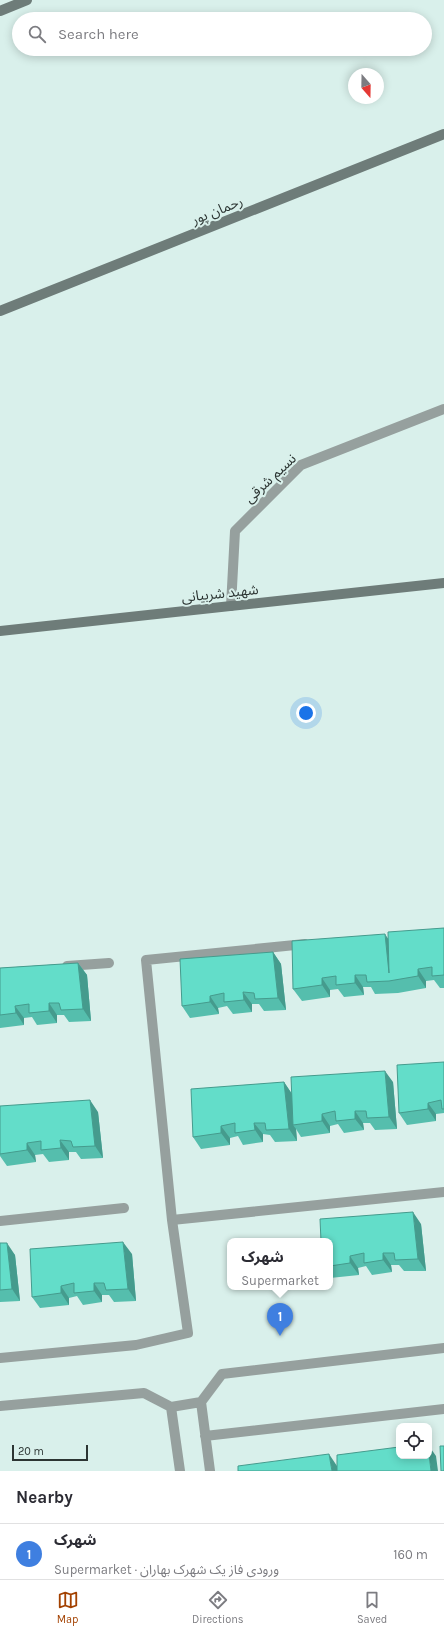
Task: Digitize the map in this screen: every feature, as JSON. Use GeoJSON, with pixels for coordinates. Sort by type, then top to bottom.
{"type":"FeatureCollection","features":[{"type":"Feature","properties":{"kind":"street"},"geometry":{"type":"LineString","coordinates":[[1,8],[27,0]]}},
{"type":"Feature","properties":{"kind":"street","name":"رحمان پور"},"geometry":{"type":"LineString","coordinates":[[0,311],[444,134]]}},
{"type":"Feature","properties":{"kind":"street","name":"نسیم شرقی"},"geometry":{"type":"LineString","coordinates":[[232,606],[235,531],[301,465],[444,409]]}},
{"type":"Feature","properties":{"kind":"street","name":"شهید شربیانی"},"geometry":{"type":"LineString","coordinates":[[0,631],[444,583]]}},
{"type":"Feature","properties":{"kind":"street"},"geometry":{"type":"LineString","coordinates":[[0,1358],[136,1345],[188,1332],[172,1220],[146,960],[319,943]]}},
{"type":"Feature","properties":{"kind":"street"},"geometry":{"type":"LineString","coordinates":[[54,967],[109,963]]}},
{"type":"Feature","properties":{"kind":"street"},"geometry":{"type":"LineString","coordinates":[[172,1220],[444,1192]]}},
{"type":"Feature","properties":{"kind":"street"},"geometry":{"type":"LineString","coordinates":[[0,1221],[124,1208]]}},
{"type":"Feature","properties":{"kind":"street"},"geometry":{"type":"LineString","coordinates":[[210,1471],[201,1402],[222,1374],[444,1348]]}},
{"type":"Feature","properties":{"kind":"street"},"geometry":{"type":"LineString","coordinates":[[0,1406],[144,1392],[171,1407],[201,1402]]}},
{"type":"Feature","properties":{"kind":"street"},"geometry":{"type":"LineString","coordinates":[[171,1407],[180,1471]]}},
{"type":"Feature","properties":{"kind":"street"},"geometry":{"type":"LineString","coordinates":[[205,1436],[444,1409]]}},
{"type":"Feature","properties":{"kind":"building"},"geometry":{"type":"Polygon","coordinates":[[[444,928],[444,975],[432,976],[432,967],[418,969],[418,976],[389,981],[367,982],[366,975],[355,975],[355,983],[336,985],[336,976],[322,978],[322,985],[293,989],[292,941],[385,934],[389,973],[388,932],[444,928]]]}},
{"type":"Feature","properties":{"kind":"building"},"geometry":{"type":"Polygon","coordinates":[[[273,952],[278,998],[255,999],[254,993],[243,992],[244,1000],[224,1002],[224,993],[210,996],[210,1002],[182,1006],[180,959],[273,952]]]}},
{"type":"Feature","properties":{"kind":"building"},"geometry":{"type":"Polygon","coordinates":[[[78,963],[83,1009],[61,1010],[59,1003],[49,1003],[49,1011],[29,1013],[29,1004],[15,1006],[16,1013],[0,1015],[0,968],[78,963]]]}},
{"type":"Feature","properties":{"kind":"building"},"geometry":{"type":"Polygon","coordinates":[[[444,1062],[444,1109],[442,1109],[441,1100],[428,1103],[428,1109],[399,1113],[397,1065],[444,1062]]]}},
{"type":"Feature","properties":{"kind":"building"},"geometry":{"type":"Polygon","coordinates":[[[385,1071],[389,1117],[367,1118],[366,1111],[355,1111],[355,1119],[336,1121],[335,1111],[322,1114],[322,1121],[293,1125],[291,1077],[385,1071]]]}},
{"type":"Feature","properties":{"kind":"building"},"geometry":{"type":"Polygon","coordinates":[[[284,1082],[289,1129],[266,1130],[265,1123],[254,1123],[255,1130],[235,1133],[235,1123],[221,1126],[221,1133],[193,1137],[191,1089],[284,1082]]]}},
{"type":"Feature","properties":{"kind":"building"},"geometry":{"type":"Polygon","coordinates":[[[90,1100],[95,1146],[73,1147],[71,1141],[60,1140],[61,1148],[41,1150],[41,1141],[27,1143],[27,1150],[0,1154],[0,1106],[90,1100]]]}},
{"type":"Feature","properties":{"kind":"building"},"geometry":{"type":"Polygon","coordinates":[[[413,1212],[418,1259],[395,1260],[394,1253],[383,1253],[383,1260],[364,1263],[364,1253],[350,1256],[350,1263],[333,1266],[333,1238],[321,1238],[320,1219],[413,1212]]]}},
{"type":"Feature","properties":{"kind":"building"},"geometry":{"type":"Polygon","coordinates":[[[123,1242],[128,1289],[106,1290],[104,1283],[94,1283],[94,1291],[74,1293],[74,1283],[61,1286],[61,1293],[32,1297],[30,1249],[123,1242]]]}},
{"type":"Feature","properties":{"kind":"building"},"geometry":{"type":"Polygon","coordinates":[[[0,1243],[7,1243],[12,1289],[0,1290],[0,1243]]]}},
{"type":"Feature","properties":{"kind":"building"},"geometry":{"type":"Polygon","coordinates":[[[440,1446],[444,1446],[444,1471],[441,1471],[440,1446]]]}},
{"type":"Feature","properties":{"kind":"building"},"geometry":{"type":"Polygon","coordinates":[[[396,1447],[396,1459],[430,1459],[431,1471],[337,1471],[337,1455],[396,1447]]]}},
{"type":"Feature","properties":{"kind":"building"},"geometry":{"type":"Polygon","coordinates":[[[329,1454],[332,1471],[238,1471],[238,1466],[329,1454]]]}},
{"type":"Feature","properties":{"kind":"place","name":"شهرک"},"geometry":{"type":"Point","coordinates":[280,1336]}}]}
